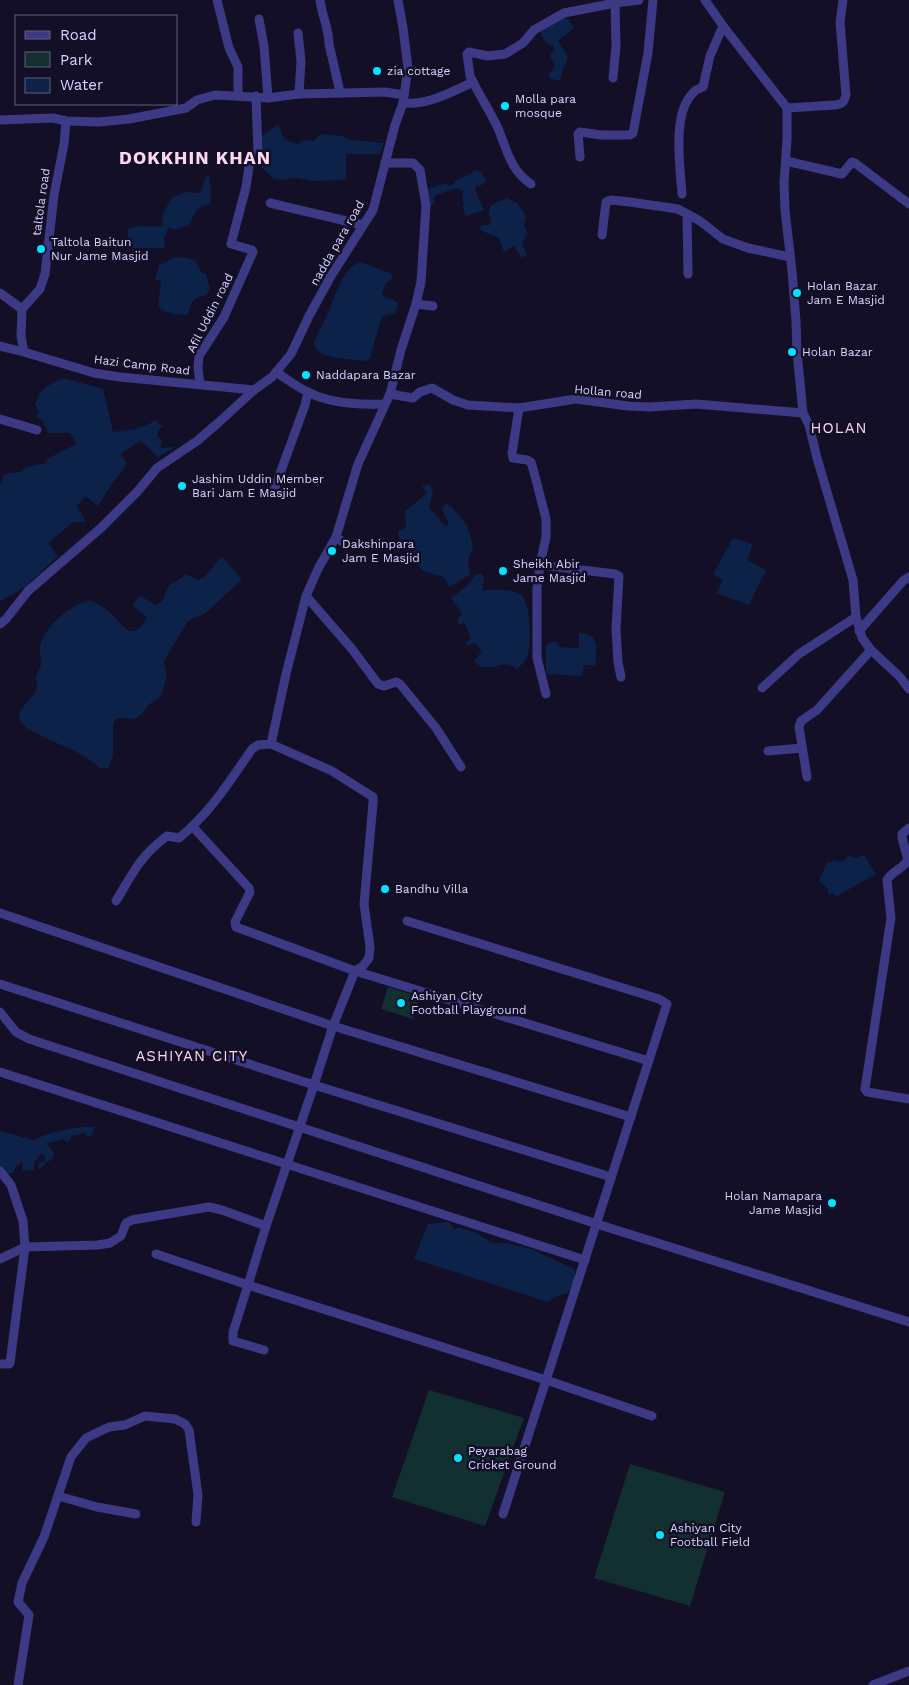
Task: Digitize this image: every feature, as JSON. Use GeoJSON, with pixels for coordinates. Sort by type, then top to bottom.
{"type":"FeatureCollection","features":[{"type":"Feature","properties":{"kind":"street"},"geometry":{"type":"LineString","coordinates":[[217,0],[229,48],[238,67],[238,96]]}},
{"type":"Feature","properties":{"kind":"street"},"geometry":{"type":"LineString","coordinates":[[320,0],[340,92]]}},
{"type":"Feature","properties":{"kind":"street","name":"nadda para road"},"geometry":{"type":"LineString","coordinates":[[0,624],[28,591],[102,527],[137,492],[157,468],[197,441],[276,372],[291,354],[322,292],[373,210],[403,99],[408,68],[398,0]]}},
{"type":"Feature","properties":{"kind":"street"},"geometry":{"type":"LineString","coordinates":[[531,184],[520,176],[513,166],[496,125],[470,76],[467,54],[470,52],[488,56],[505,54],[523,43],[534,30],[564,12],[639,0]]}},
{"type":"Feature","properties":{"kind":"street"},"geometry":{"type":"LineString","coordinates":[[580,157],[578,134],[580,132],[601,135],[630,135],[633,132],[648,52],[653,0]]}},
{"type":"Feature","properties":{"kind":"street"},"geometry":{"type":"LineString","coordinates":[[705,0],[787,108],[784,183],[785,210],[796,322],[798,370],[804,413],[853,580],[859,631],[870,650],[900,677],[909,689]]}},
{"type":"Feature","properties":{"kind":"street"},"geometry":{"type":"LineString","coordinates":[[787,108],[835,105],[842,104],[844,101],[846,95],[840,22],[843,0]]}},
{"type":"Feature","properties":{"kind":"street"},"geometry":{"type":"LineString","coordinates":[[613,78],[616,46],[615,3]]}},
{"type":"Feature","properties":{"kind":"street"},"geometry":{"type":"LineString","coordinates":[[259,19],[264,46],[268,98]]}},
{"type":"Feature","properties":{"kind":"street"},"geometry":{"type":"LineString","coordinates":[[682,194],[680,151],[682,112],[693,92],[703,87],[710,56],[723,26]]}},
{"type":"Feature","properties":{"kind":"street"},"geometry":{"type":"LineString","coordinates":[[298,33],[301,60],[299,94]]}},
{"type":"Feature","properties":{"kind":"street"},"geometry":{"type":"LineString","coordinates":[[0,120],[53,118],[66,121],[99,122],[129,119],[186,108],[197,100],[216,95],[268,98],[299,94],[385,92],[415,104],[432,100],[473,82]]}},
{"type":"Feature","properties":{"kind":"street","name":"Afil Uddin road"},"geometry":{"type":"LineString","coordinates":[[200,384],[199,356],[224,317],[253,252],[252,250],[231,244],[246,187],[250,160],[258,153],[256,96]]}},
{"type":"Feature","properties":{"kind":"street","name":"taltola road"},"geometry":{"type":"LineString","coordinates":[[22,310],[40,289],[45,274],[54,195],[64,144],[66,121]]}},
{"type":"Feature","properties":{"kind":"street"},"geometry":{"type":"LineString","coordinates":[[786,161],[842,174],[852,162],[855,163],[909,204]]}},
{"type":"Feature","properties":{"kind":"street"},"geometry":{"type":"LineString","coordinates":[[271,744],[286,674],[306,596],[318,568],[336,537],[358,464],[390,394],[421,282],[426,206],[420,170],[413,163],[385,163]]}},
{"type":"Feature","properties":{"kind":"street"},"geometry":{"type":"LineString","coordinates":[[602,235],[606,202],[611,200],[678,209],[700,221],[723,240],[748,248],[790,257]]}},
{"type":"Feature","properties":{"kind":"street"},"geometry":{"type":"LineString","coordinates":[[270,203],[363,225]]}},
{"type":"Feature","properties":{"kind":"street"},"geometry":{"type":"LineString","coordinates":[[687,214],[688,274]]}},
{"type":"Feature","properties":{"kind":"street"},"geometry":{"type":"LineString","coordinates":[[0,293],[22,310],[21,336],[24,352]]}},
{"type":"Feature","properties":{"kind":"street"},"geometry":{"type":"LineString","coordinates":[[416,304],[433,306]]}},
{"type":"Feature","properties":{"kind":"street","name":"Hazi Camp Road"},"geometry":{"type":"LineString","coordinates":[[0,346],[50,361],[120,377],[254,390]]}},
{"type":"Feature","properties":{"kind":"street"},"geometry":{"type":"LineString","coordinates":[[276,372],[320,398],[360,405],[384,404]]}},
{"type":"Feature","properties":{"kind":"street","name":"Hollan road"},"geometry":{"type":"LineString","coordinates":[[390,394],[413,398],[420,392],[432,388],[453,400],[468,405],[519,408],[576,400],[635,407],[696,404],[804,413]]}},
{"type":"Feature","properties":{"kind":"street"},"geometry":{"type":"LineString","coordinates":[[274,490],[308,392]]}},
{"type":"Feature","properties":{"kind":"street"},"geometry":{"type":"LineString","coordinates":[[519,408],[512,453],[513,458],[531,462],[546,519],[546,537],[537,589],[537,658],[546,694]]}},
{"type":"Feature","properties":{"kind":"street"},"geometry":{"type":"LineString","coordinates":[[0,419],[37,430]]}},
{"type":"Feature","properties":{"kind":"street"},"geometry":{"type":"LineString","coordinates":[[336,537],[347,545]]}},
{"type":"Feature","properties":{"kind":"street"},"geometry":{"type":"LineString","coordinates":[[540,565],[619,576],[616,629],[621,677]]}},
{"type":"Feature","properties":{"kind":"street"},"geometry":{"type":"LineString","coordinates":[[859,631],[903,581],[909,577]]}},
{"type":"Feature","properties":{"kind":"street"},"geometry":{"type":"LineString","coordinates":[[306,596],[352,649],[378,684],[384,686],[396,682],[400,684],[436,728],[461,767]]}},
{"type":"Feature","properties":{"kind":"street"},"geometry":{"type":"LineString","coordinates":[[762,688],[800,654],[856,617]]}},
{"type":"Feature","properties":{"kind":"street"},"geometry":{"type":"LineString","coordinates":[[807,777],[802,748],[801,721],[817,710],[870,650]]}},
{"type":"Feature","properties":{"kind":"street"},"geometry":{"type":"LineString","coordinates":[[116,901],[139,861],[154,846],[168,836],[180,838],[193,827],[222,793],[252,749],[258,745],[271,744],[332,771],[373,797],[364,904],[368,958],[363,966],[355,971],[332,1026],[233,1332],[233,1341],[264,1350]]}},
{"type":"Feature","properties":{"kind":"street"},"geometry":{"type":"LineString","coordinates":[[768,751],[802,748]]}},
{"type":"Feature","properties":{"kind":"street"},"geometry":{"type":"LineString","coordinates":[[193,827],[249,888],[250,892],[235,922],[236,928],[355,971],[649,1061]]}},
{"type":"Feature","properties":{"kind":"street"},"geometry":{"type":"LineString","coordinates":[[909,828],[902,834],[908,860],[906,864],[890,875],[887,880],[891,918],[865,1089],[866,1092],[909,1099]]}},
{"type":"Feature","properties":{"kind":"street"},"geometry":{"type":"LineString","coordinates":[[0,913],[332,1026],[631,1117]]}},
{"type":"Feature","properties":{"kind":"street"},"geometry":{"type":"LineString","coordinates":[[407,921],[667,1004],[503,1514]]}},
{"type":"Feature","properties":{"kind":"street"},"geometry":{"type":"LineString","coordinates":[[0,984],[314,1085],[612,1177]]}},
{"type":"Feature","properties":{"kind":"street"},"geometry":{"type":"LineString","coordinates":[[0,1012],[11,1027],[22,1036],[596,1224],[909,1322]]}},
{"type":"Feature","properties":{"kind":"street"},"geometry":{"type":"LineString","coordinates":[[0,1072],[585,1260]]}},
{"type":"Feature","properties":{"kind":"street"},"geometry":{"type":"LineString","coordinates":[[0,1171],[11,1185],[24,1221],[25,1247],[10,1362],[9,1364],[0,1364]]}},
{"type":"Feature","properties":{"kind":"street"},"geometry":{"type":"LineString","coordinates":[[0,1259],[25,1247],[110,1243],[123,1234],[126,1223],[129,1220],[209,1207],[266,1226]]}},
{"type":"Feature","properties":{"kind":"street"},"geometry":{"type":"LineString","coordinates":[[156,1254],[652,1416]]}},
{"type":"Feature","properties":{"kind":"street"},"geometry":{"type":"LineString","coordinates":[[18,1685],[29,1615],[18,1602],[22,1582],[44,1537],[71,1458],[86,1438],[109,1427],[125,1424],[145,1416],[175,1419],[185,1424],[189,1430],[198,1495],[196,1522]]}},
{"type":"Feature","properties":{"kind":"street"},"geometry":{"type":"LineString","coordinates":[[58,1496],[97,1507],[136,1514]]}},
{"type":"Feature","properties":{"kind":"street"},"geometry":{"type":"LineString","coordinates":[[873,1685],[909,1671]]}},
{"type":"Feature","properties":{"kind":"green space","name":"Ashiyan City Football Playground"},"geometry":{"type":"Polygon","coordinates":[[[388,987],[420,997],[413,1019],[381,1009],[388,987]]]}},
{"type":"Feature","properties":{"kind":"green space","name":"Peyarabag Cricket Ground"},"geometry":{"type":"Polygon","coordinates":[[[429,1390],[524,1418],[485,1526],[392,1497],[429,1390]]]}},
{"type":"Feature","properties":{"kind":"green space","name":"Ashiyan City Football Field"},"geometry":{"type":"Polygon","coordinates":[[[630,1464],[725,1492],[690,1606],[594,1578],[630,1464]]]}},
{"type":"Feature","properties":{"kind":"water"},"geometry":{"type":"Polygon","coordinates":[[[563,18],[568,19],[574,28],[558,41],[568,57],[558,81],[548,76],[555,66],[550,56],[555,48],[544,40],[541,32],[563,18]]]}},
{"type":"Feature","properties":{"kind":"water"},"geometry":{"type":"Polygon","coordinates":[[[278,124],[284,139],[297,144],[304,140],[314,141],[320,134],[342,136],[351,140],[384,143],[380,154],[346,154],[346,179],[313,181],[296,178],[281,180],[272,178],[258,164],[255,158],[262,153],[262,136],[278,124]]]}},
{"type":"Feature","properties":{"kind":"water"},"geometry":{"type":"Polygon","coordinates":[[[477,170],[482,173],[486,181],[480,186],[477,185],[475,190],[484,210],[466,216],[462,206],[464,205],[462,195],[464,191],[455,188],[434,196],[435,204],[429,206],[428,189],[445,183],[450,186],[455,181],[477,170]]]}},
{"type":"Feature","properties":{"kind":"water"},"geometry":{"type":"Polygon","coordinates":[[[206,176],[210,177],[211,203],[198,209],[190,224],[178,230],[168,228],[164,239],[165,248],[131,248],[128,239],[128,229],[163,226],[162,216],[172,197],[186,192],[200,193],[206,176]]]}},
{"type":"Feature","properties":{"kind":"water"},"geometry":{"type":"Polygon","coordinates":[[[507,198],[517,203],[526,216],[524,225],[528,234],[522,243],[527,255],[522,258],[514,246],[504,252],[499,238],[480,230],[481,225],[490,225],[491,218],[488,214],[491,205],[507,198]]]}},
{"type":"Feature","properties":{"kind":"water"},"geometry":{"type":"Polygon","coordinates":[[[175,257],[196,261],[201,272],[206,274],[210,289],[206,295],[193,301],[188,315],[168,313],[158,306],[161,281],[155,280],[159,265],[175,257]]]}},
{"type":"Feature","properties":{"kind":"water"},"geometry":{"type":"Polygon","coordinates":[[[360,262],[390,273],[393,276],[386,283],[382,294],[397,302],[398,305],[395,313],[382,316],[370,358],[365,361],[335,358],[320,352],[314,342],[345,275],[349,269],[360,262]]]}},
{"type":"Feature","properties":{"kind":"water"},"geometry":{"type":"Polygon","coordinates":[[[64,378],[103,389],[113,432],[136,429],[158,420],[158,424],[163,426],[159,429],[157,435],[162,441],[161,448],[176,447],[158,457],[141,441],[124,451],[121,455],[127,463],[98,506],[85,496],[77,506],[86,522],[73,522],[48,543],[58,556],[25,587],[0,601],[0,485],[4,474],[21,472],[27,467],[46,463],[47,459],[76,444],[70,433],[48,433],[42,420],[36,417],[39,413],[35,404],[42,390],[64,378]]]}},
{"type":"Feature","properties":{"kind":"water"},"geometry":{"type":"Polygon","coordinates":[[[430,484],[433,492],[429,507],[445,526],[449,524],[442,509],[446,504],[452,507],[467,525],[473,546],[468,561],[470,575],[449,587],[444,577],[423,571],[412,557],[406,539],[400,542],[398,531],[406,527],[405,511],[427,493],[422,486],[430,484]]]}},
{"type":"Feature","properties":{"kind":"water"},"geometry":{"type":"Polygon","coordinates":[[[733,538],[753,544],[747,560],[766,570],[749,605],[716,593],[723,580],[713,574],[733,538]]]}},
{"type":"Feature","properties":{"kind":"water"},"geometry":{"type":"Polygon","coordinates":[[[222,557],[242,579],[206,613],[188,621],[164,661],[167,676],[159,698],[148,705],[142,714],[135,719],[122,718],[115,720],[113,726],[112,758],[107,769],[100,768],[87,758],[32,731],[21,722],[19,714],[37,689],[36,676],[41,665],[41,643],[54,622],[67,611],[88,600],[107,610],[127,629],[135,631],[147,618],[133,604],[141,596],[155,605],[162,601],[169,586],[185,574],[198,580],[208,573],[222,557]]]}},
{"type":"Feature","properties":{"kind":"water"},"geometry":{"type":"Polygon","coordinates":[[[476,574],[482,574],[484,580],[482,590],[511,591],[520,594],[524,598],[530,624],[530,643],[526,659],[517,669],[506,665],[484,667],[479,665],[474,661],[482,651],[474,642],[469,646],[465,643],[471,638],[464,622],[459,625],[457,619],[462,614],[451,598],[468,585],[476,574]]]}},
{"type":"Feature","properties":{"kind":"water"},"geometry":{"type":"Polygon","coordinates":[[[579,633],[591,636],[594,639],[596,644],[595,666],[584,665],[582,676],[546,674],[546,646],[550,642],[557,642],[558,647],[579,648],[579,633]]]}},
{"type":"Feature","properties":{"kind":"water"},"geometry":{"type":"Polygon","coordinates":[[[848,855],[854,858],[864,855],[876,874],[837,896],[831,893],[829,895],[827,888],[819,881],[827,862],[831,863],[833,860],[840,862],[845,860],[848,855]]]}},
{"type":"Feature","properties":{"kind":"water"},"geometry":{"type":"Polygon","coordinates":[[[81,1127],[95,1127],[91,1136],[86,1136],[86,1133],[71,1136],[71,1139],[67,1142],[63,1139],[47,1144],[54,1153],[52,1160],[46,1162],[42,1168],[38,1169],[39,1163],[44,1161],[46,1156],[41,1154],[34,1163],[34,1170],[22,1171],[23,1162],[16,1166],[13,1173],[3,1175],[0,1168],[0,1131],[34,1140],[50,1133],[81,1127]]]}},
{"type":"Feature","properties":{"kind":"water"},"geometry":{"type":"Polygon","coordinates":[[[449,1222],[454,1229],[460,1228],[474,1232],[494,1243],[507,1243],[535,1250],[573,1268],[575,1277],[573,1284],[568,1293],[557,1296],[548,1302],[414,1259],[428,1224],[449,1222]]]}},
{"type":"Feature","properties":{"kind":"place","name":"zia cottage"},"geometry":{"type":"Point","coordinates":[377,71]}},
{"type":"Feature","properties":{"kind":"place","name":"Molla para mosque"},"geometry":{"type":"Point","coordinates":[505,106]}},
{"type":"Feature","properties":{"kind":"place","name":"Taltola Baitun Nur Jame Masjid"},"geometry":{"type":"Point","coordinates":[41,249]}},
{"type":"Feature","properties":{"kind":"place","name":"Holan Bazar Jam E Masjid"},"geometry":{"type":"Point","coordinates":[797,293]}},
{"type":"Feature","properties":{"kind":"place","name":"Holan Bazar"},"geometry":{"type":"Point","coordinates":[792,352]}},
{"type":"Feature","properties":{"kind":"place","name":"Naddapara Bazar"},"geometry":{"type":"Point","coordinates":[306,375]}},
{"type":"Feature","properties":{"kind":"place","name":"Jashim Uddin Member Bari Jam E Masjid"},"geometry":{"type":"Point","coordinates":[182,486]}},
{"type":"Feature","properties":{"kind":"place","name":"Dakshinpara Jam E Masjid"},"geometry":{"type":"Point","coordinates":[332,551]}},
{"type":"Feature","properties":{"kind":"place","name":"Sheikh Abir Jame Masjid"},"geometry":{"type":"Point","coordinates":[503,571]}},
{"type":"Feature","properties":{"kind":"place","name":"Bandhu Villa"},"geometry":{"type":"Point","coordinates":[385,889]}},
{"type":"Feature","properties":{"kind":"place","name":"Ashiyan City Football Playground"},"geometry":{"type":"Point","coordinates":[401,1003]}},
{"type":"Feature","properties":{"kind":"place","name":"Holan Namapara Jame Masjid"},"geometry":{"type":"Point","coordinates":[832,1203]}},
{"type":"Feature","properties":{"kind":"place","name":"Peyarabag Cricket Ground"},"geometry":{"type":"Point","coordinates":[458,1458]}},
{"type":"Feature","properties":{"kind":"place","name":"Ashiyan City Football Field"},"geometry":{"type":"Point","coordinates":[660,1535]}},
{"type":"Feature","properties":{"kind":"district","name":"DOKKHIN KHAN"},"geometry":{"type":"Point","coordinates":[195,157]}},
{"type":"Feature","properties":{"kind":"district","name":"HOLAN"},"geometry":{"type":"Point","coordinates":[839,428]}},
{"type":"Feature","properties":{"kind":"district","name":"ASHIYAN CITY"},"geometry":{"type":"Point","coordinates":[192,1056]}}]}
